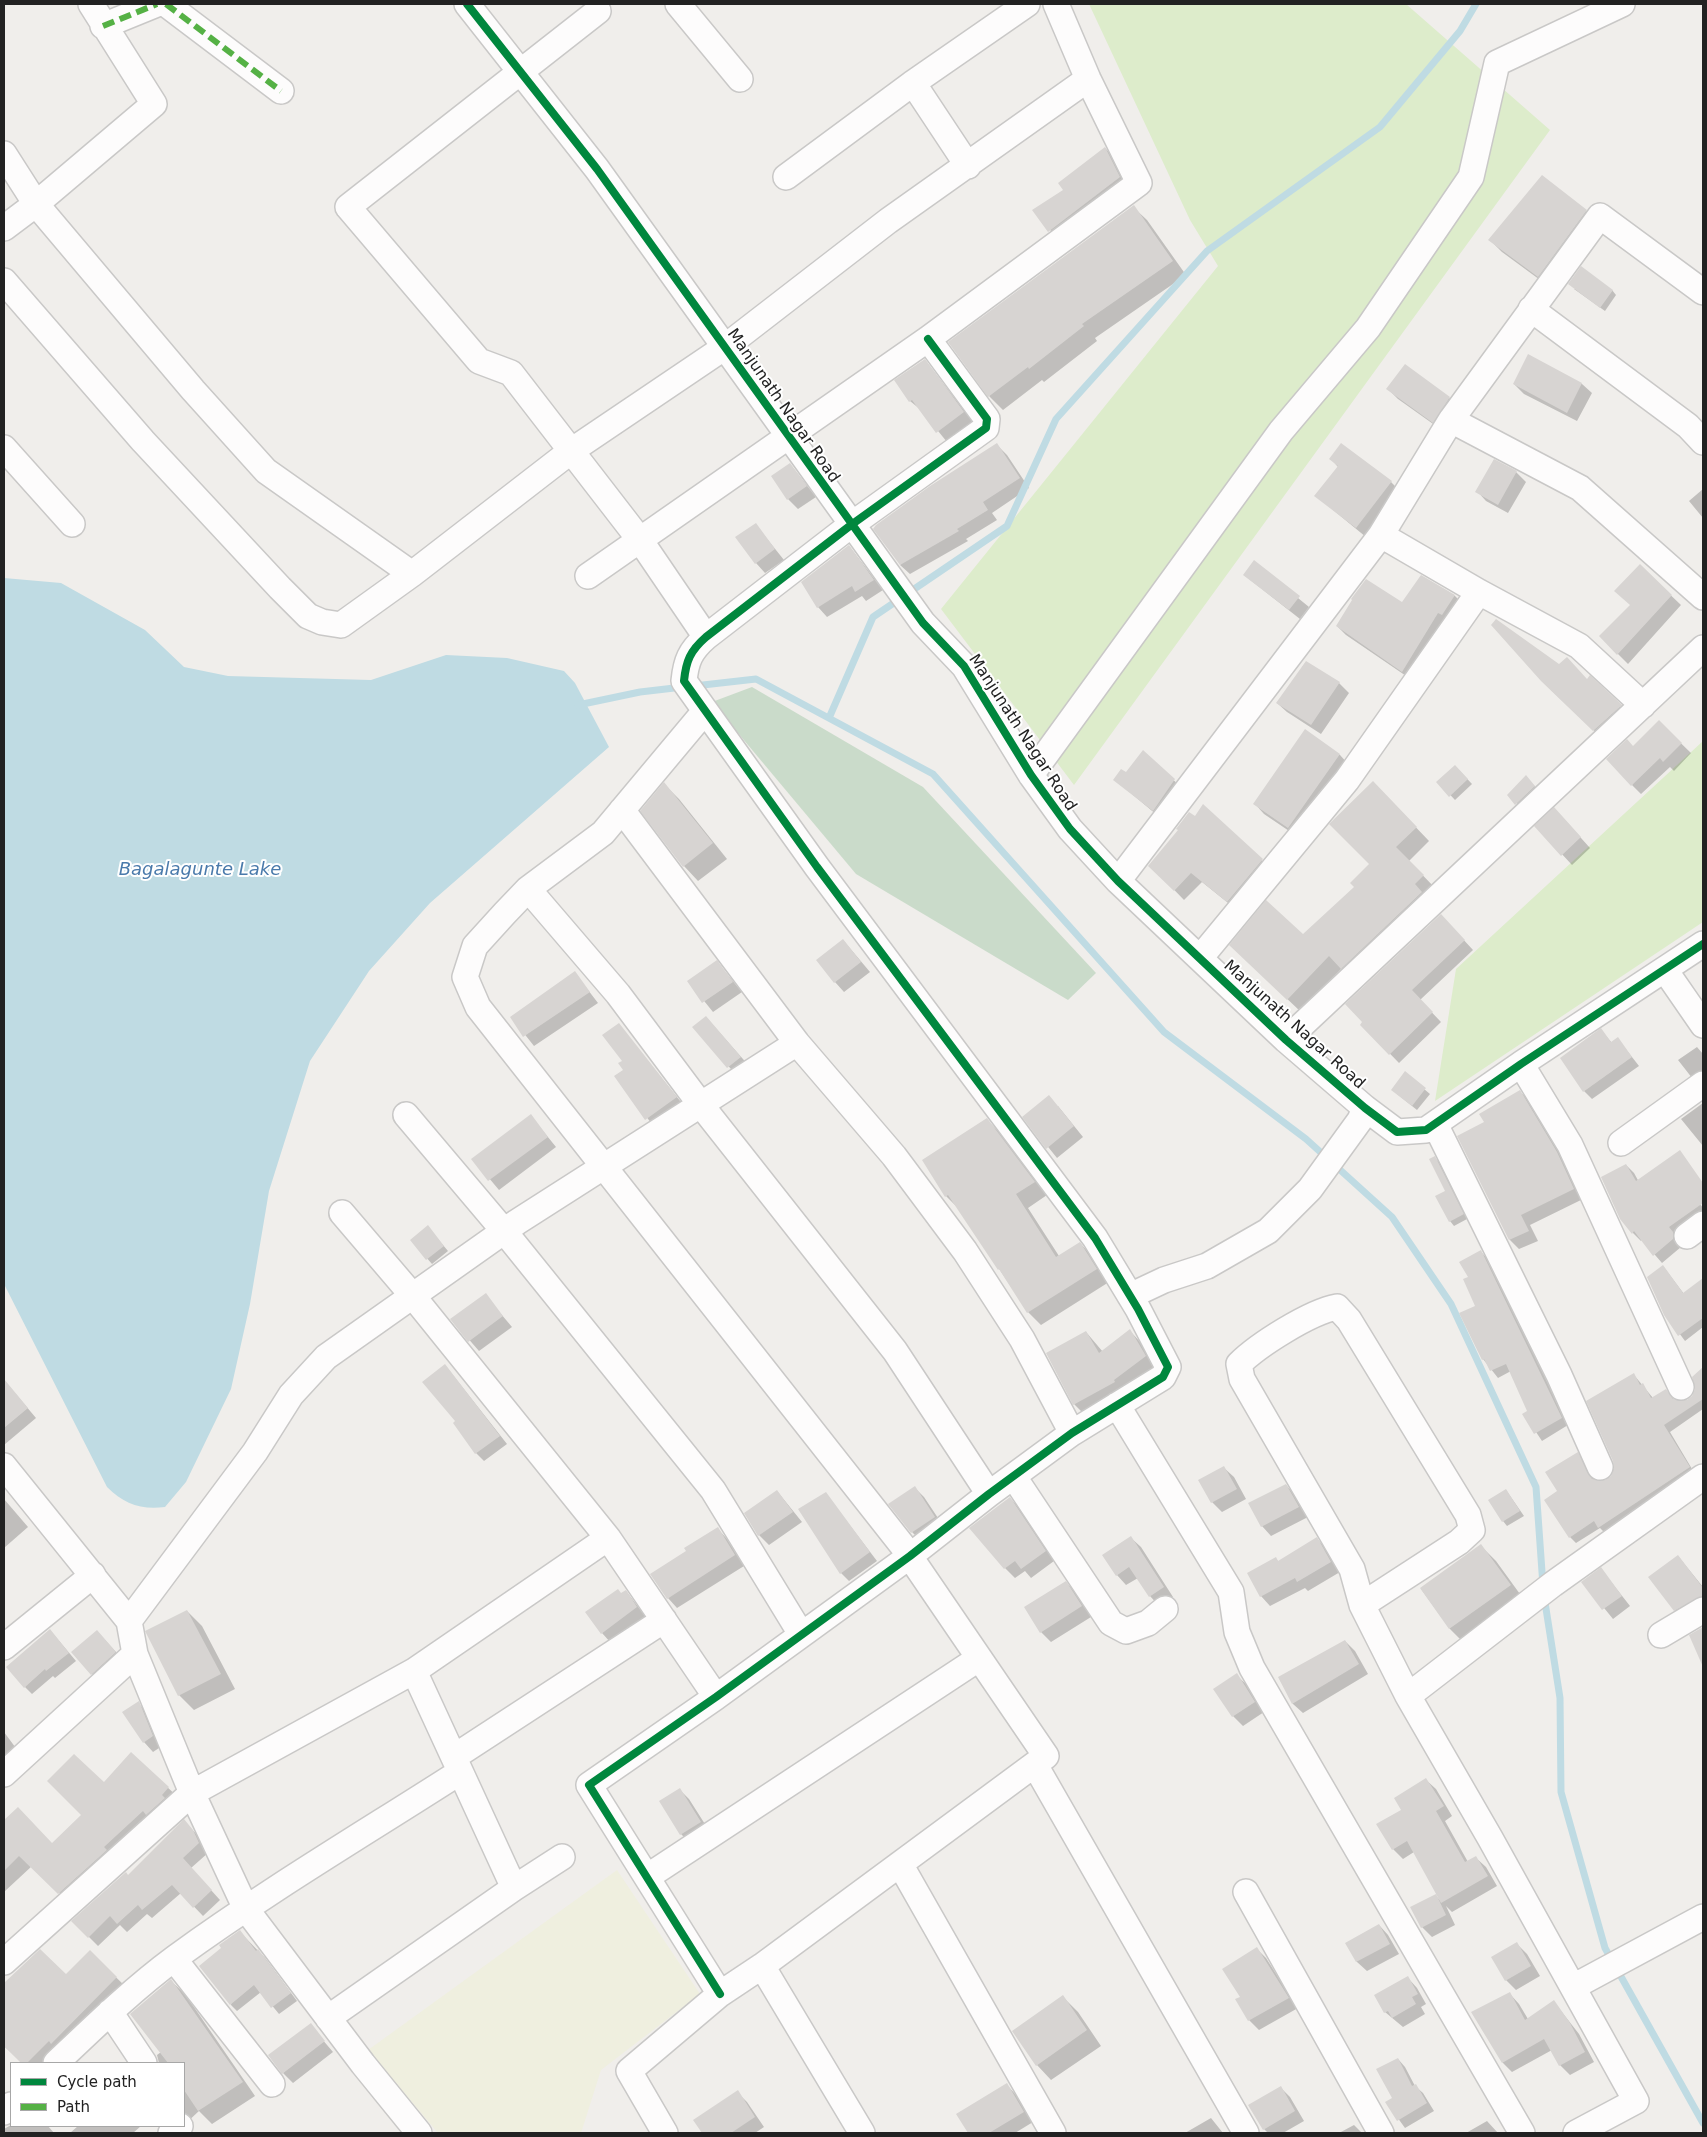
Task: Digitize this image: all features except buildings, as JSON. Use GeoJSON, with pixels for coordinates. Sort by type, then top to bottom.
{"type":"FeatureCollection","features":[{"type":"Feature","properties":{"kind":"street"},"geometry":{"type":"LineString","coordinates":[[4,228],[36,204],[154,104],[103,26],[91,4]]}},
{"type":"Feature","properties":{"kind":"street"},"geometry":{"type":"LineString","coordinates":[[103,26],[156,4]]}},
{"type":"Feature","properties":{"kind":"street"},"geometry":{"type":"LineString","coordinates":[[166,4],[281,91]]}},
{"type":"Feature","properties":{"kind":"street","name":"Manjunath Nagar Road"},"geometry":{"type":"LineString","coordinates":[[467,4],[597,168],[788,438],[923,623],[964,666],[1031,775],[1070,829],[1118,881],[1363,1114],[1397,1132],[1426,1130],[1520,1064],[1703,944]]}},
{"type":"Feature","properties":{"kind":"street"},"geometry":{"type":"LineString","coordinates":[[678,4],[740,79]]}},
{"type":"Feature","properties":{"kind":"street"},"geometry":{"type":"LineString","coordinates":[[786,177],[913,82],[1027,4]]}},
{"type":"Feature","properties":{"kind":"street"},"geometry":{"type":"LineString","coordinates":[[588,576],[928,339],[1139,183],[1088,79],[1056,4]]}},
{"type":"Feature","properties":{"kind":"street"},"geometry":{"type":"LineString","coordinates":[[1031,775],[1282,431],[1368,328],[1471,177],[1497,63],[1622,4]]}},
{"type":"Feature","properties":{"kind":"street"},"geometry":{"type":"LineString","coordinates":[[598,11],[348,207],[479,361],[511,374],[640,540],[706,637]]}},
{"type":"Feature","properties":{"kind":"street"},"geometry":{"type":"LineString","coordinates":[[4,281],[143,441],[308,616],[322,622],[341,625],[412,574],[571,451],[725,347],[888,221],[1088,79]]}},
{"type":"Feature","properties":{"kind":"street"},"geometry":{"type":"LineString","coordinates":[[913,82],[968,166]]}},
{"type":"Feature","properties":{"kind":"street"},"geometry":{"type":"LineString","coordinates":[[4,154],[36,204],[193,390],[266,471],[412,574]]}},
{"type":"Feature","properties":{"kind":"street"},"geometry":{"type":"LineString","coordinates":[[1118,881],[1381,535],[1452,420],[1600,216],[1700,282]]}},
{"type":"Feature","properties":{"kind":"street"},"geometry":{"type":"LineString","coordinates":[[1531,309],[1688,426],[1703,442]]}},
{"type":"Feature","properties":{"kind":"street"},"geometry":{"type":"LineString","coordinates":[[720,1994],[589,1785],[910,1556],[989,1494],[1072,1433],[1163,1377],[1168,1367],[1130,1296],[1095,1238],[829,883],[684,681],[686,662],[695,647],[706,637],[851,525],[986,428],[987,419],[928,339]]}},
{"type":"Feature","properties":{"kind":"street"},"geometry":{"type":"LineString","coordinates":[[1452,420],[1580,488],[1703,597]]}},
{"type":"Feature","properties":{"kind":"street"},"geometry":{"type":"LineString","coordinates":[[4,448],[72,524]]}},
{"type":"Feature","properties":{"kind":"street"},"geometry":{"type":"LineString","coordinates":[[1381,535],[1479,592],[1579,646],[1643,706]]}},
{"type":"Feature","properties":{"kind":"street"},"geometry":{"type":"LineString","coordinates":[[1200,958],[1347,780],[1479,592]]}},
{"type":"Feature","properties":{"kind":"street"},"geometry":{"type":"LineString","coordinates":[[1286,1040],[1703,648]]}},
{"type":"Feature","properties":{"kind":"street"},"geometry":{"type":"LineString","coordinates":[[665,2133],[629,2071],[720,1994],[762,1966],[1046,1756],[978,1659],[910,1556],[478,1007],[465,977],[475,946],[528,889],[603,833],[705,711]]}},
{"type":"Feature","properties":{"kind":"street"},"geometry":{"type":"LineString","coordinates":[[622,810],[797,1043],[894,1156],[965,1251],[1022,1339],[1072,1433]]}},
{"type":"Feature","properties":{"kind":"street"},"geometry":{"type":"LineString","coordinates":[[528,889],[618,994],[701,1105],[895,1351],[989,1494]]}},
{"type":"Feature","properties":{"kind":"street"},"geometry":{"type":"LineString","coordinates":[[1665,970],[1703,1025]]}},
{"type":"Feature","properties":{"kind":"street"},"geometry":{"type":"LineString","coordinates":[[129,1621],[255,1452],[291,1395],[326,1357],[504,1231],[797,1043]]}},
{"type":"Feature","properties":{"kind":"street"},"geometry":{"type":"LineString","coordinates":[[1520,1064],[1570,1145],[1681,1387]]}},
{"type":"Feature","properties":{"kind":"street"},"geometry":{"type":"LineString","coordinates":[[1621,1143],[1703,1084]]}},
{"type":"Feature","properties":{"kind":"street"},"geometry":{"type":"LineString","coordinates":[[1130,1296],[1164,1280],[1207,1266],[1235,1252],[1268,1231],[1310,1189],[1363,1114]]}},
{"type":"Feature","properties":{"kind":"street"},"geometry":{"type":"LineString","coordinates":[[406,1115],[504,1231],[713,1490],[801,1634]]}},
{"type":"Feature","properties":{"kind":"street"},"geometry":{"type":"LineString","coordinates":[[1435,1124],[1559,1375],[1600,1468]]}},
{"type":"Feature","properties":{"kind":"street"},"geometry":{"type":"LineString","coordinates":[[342,1213],[412,1295],[608,1538],[716,1696]]}},
{"type":"Feature","properties":{"kind":"street"},"geometry":{"type":"LineString","coordinates":[[1362,1606],[1459,1542],[1472,1530],[1468,1515],[1349,1320],[1337,1307],[1322,1310],[1250,1352],[1238,1364],[1242,1379],[1352,1569],[1362,1606],[1408,1696],[1636,2101],[1576,2133]]}},
{"type":"Feature","properties":{"kind":"street"},"geometry":{"type":"LineString","coordinates":[[1117,1405],[1231,1592],[1237,1632],[1252,1668],[1522,2133]]}},
{"type":"Feature","properties":{"kind":"street"},"geometry":{"type":"LineString","coordinates":[[4,1466],[129,1621],[135,1654],[192,1793],[246,1909],[328,2018],[419,2133]]}},
{"type":"Feature","properties":{"kind":"street"},"geometry":{"type":"LineString","coordinates":[[1014,1477],[1111,1623],[1126,1631],[1148,1623],[1165,1609]]}},
{"type":"Feature","properties":{"kind":"street"},"geometry":{"type":"LineString","coordinates":[[1408,1696],[1553,1584],[1703,1477]]}},
{"type":"Feature","properties":{"kind":"street"},"geometry":{"type":"LineString","coordinates":[[4,1962],[192,1793],[414,1671],[608,1538]]}},
{"type":"Feature","properties":{"kind":"street"},"geometry":{"type":"LineString","coordinates":[[4,1647],[93,1575]]}},
{"type":"Feature","properties":{"kind":"street"},"geometry":{"type":"LineString","coordinates":[[1661,1635],[1703,1610]]}},
{"type":"Feature","properties":{"kind":"street"},"geometry":{"type":"LineString","coordinates":[[57,2062],[110,2012],[174,1959],[664,1620]]}},
{"type":"Feature","properties":{"kind":"street"},"geometry":{"type":"LineString","coordinates":[[4,1774],[135,1654]]}},
{"type":"Feature","properties":{"kind":"street"},"geometry":{"type":"LineString","coordinates":[[647,1877],[978,1659]]}},
{"type":"Feature","properties":{"kind":"street"},"geometry":{"type":"LineString","coordinates":[[414,1671],[514,1888]]}},
{"type":"Feature","properties":{"kind":"street"},"geometry":{"type":"LineString","coordinates":[[1035,1765],[1246,2133]]}},
{"type":"Feature","properties":{"kind":"street"},"geometry":{"type":"LineString","coordinates":[[328,2018],[514,1888],[562,1857]]}},
{"type":"Feature","properties":{"kind":"street"},"geometry":{"type":"LineString","coordinates":[[900,1864],[1053,2133]]}},
{"type":"Feature","properties":{"kind":"street"},"geometry":{"type":"LineString","coordinates":[[1246,1892],[1380,2133]]}},
{"type":"Feature","properties":{"kind":"street"},"geometry":{"type":"LineString","coordinates":[[1573,1987],[1703,1917]]}},
{"type":"Feature","properties":{"kind":"street"},"geometry":{"type":"LineString","coordinates":[[174,1959],[272,2084]]}},
{"type":"Feature","properties":{"kind":"street"},"geometry":{"type":"LineString","coordinates":[[762,1966],[862,2133]]}},
{"type":"Feature","properties":{"kind":"street"},"geometry":{"type":"LineString","coordinates":[[110,2012],[143,2062]]}},
{"type":"Feature","properties":{"kind":"green space"},"geometry":{"type":"Polygon","coordinates":[[[1089,4],[1406,4],[1550,130],[1074,785],[941,609],[1218,266],[1190,220],[1089,4]]]}},
{"type":"Feature","properties":{"kind":"green space"},"geometry":{"type":"Polygon","coordinates":[[[752,687],[923,787],[1096,973],[1068,1000],[856,874],[712,702],[752,687]]]}},
{"type":"Feature","properties":{"kind":"green space"},"geometry":{"type":"Polygon","coordinates":[[[1703,741],[1703,922],[1435,1101],[1456,969],[1703,741]]]}},
{"type":"Feature","properties":{"kind":"green space"},"geometry":{"type":"Polygon","coordinates":[[[617,1870],[700,1994],[601,2070],[581,2133],[438,2133],[368,2050],[617,1870]]]}},
{"type":"Feature","properties":{"kind":"water","name":"Bagalagunte Lake"},"geometry":{"type":"Polygon","coordinates":[[[4,578],[61,583],[145,630],[184,667],[228,676],[371,680],[446,655],[507,658],[564,671],[575,683],[609,747],[430,903],[369,971],[310,1061],[269,1191],[250,1304],[231,1389],[186,1482],[165,1507],[148,1508],[133,1505],[120,1498],[107,1487],[4,1284],[4,578]]]}},
{"type":"Feature","properties":{"kind":"waterway"},"geometry":{"type":"LineString","coordinates":[[829,718],[873,617],[1007,526],[1056,419],[1207,251],[1380,127],[1460,31],[1476,4]]}},
{"type":"Feature","properties":{"kind":"waterway"},"geometry":{"type":"LineString","coordinates":[[694,686],[756,679],[933,774],[1164,1032],[1306,1139],[1392,1217],[1451,1304],[1536,1487],[1543,1586]]}},
{"type":"Feature","properties":{"kind":"waterway"},"geometry":{"type":"LineString","coordinates":[[578,705],[640,692],[683,687]]}},
{"type":"Feature","properties":{"kind":"waterway"},"geometry":{"type":"LineString","coordinates":[[1544,1596],[1560,1698],[1561,1792],[1605,1948],[1703,2123]]}},
{"type":"Feature","properties":{"kind":"marked path"},"geometry":{"type":"LineString","coordinates":[[103,26],[157,4]]}},
{"type":"Feature","properties":{"kind":"marked path"},"geometry":{"type":"LineString","coordinates":[[166,4],[281,91]]}},
{"type":"Feature","properties":{"kind":"cycle path"},"geometry":{"type":"LineString","coordinates":[[467,4],[597,169],[923,623],[964,666],[1031,775],[1070,829],[1118,881],[1286,1040],[1365,1108],[1397,1132],[1426,1130],[1521,1064],[1703,944]]}},
{"type":"Feature","properties":{"kind":"cycle path"},"geometry":{"type":"LineString","coordinates":[[720,1994],[589,1785],[716,1697],[910,1556],[989,1494],[1072,1433],[1163,1377],[1168,1367],[1138,1309],[1095,1238],[817,867],[684,681],[690,657],[696,647],[706,637],[851,525],[986,428],[987,419],[928,339]]}}]}
